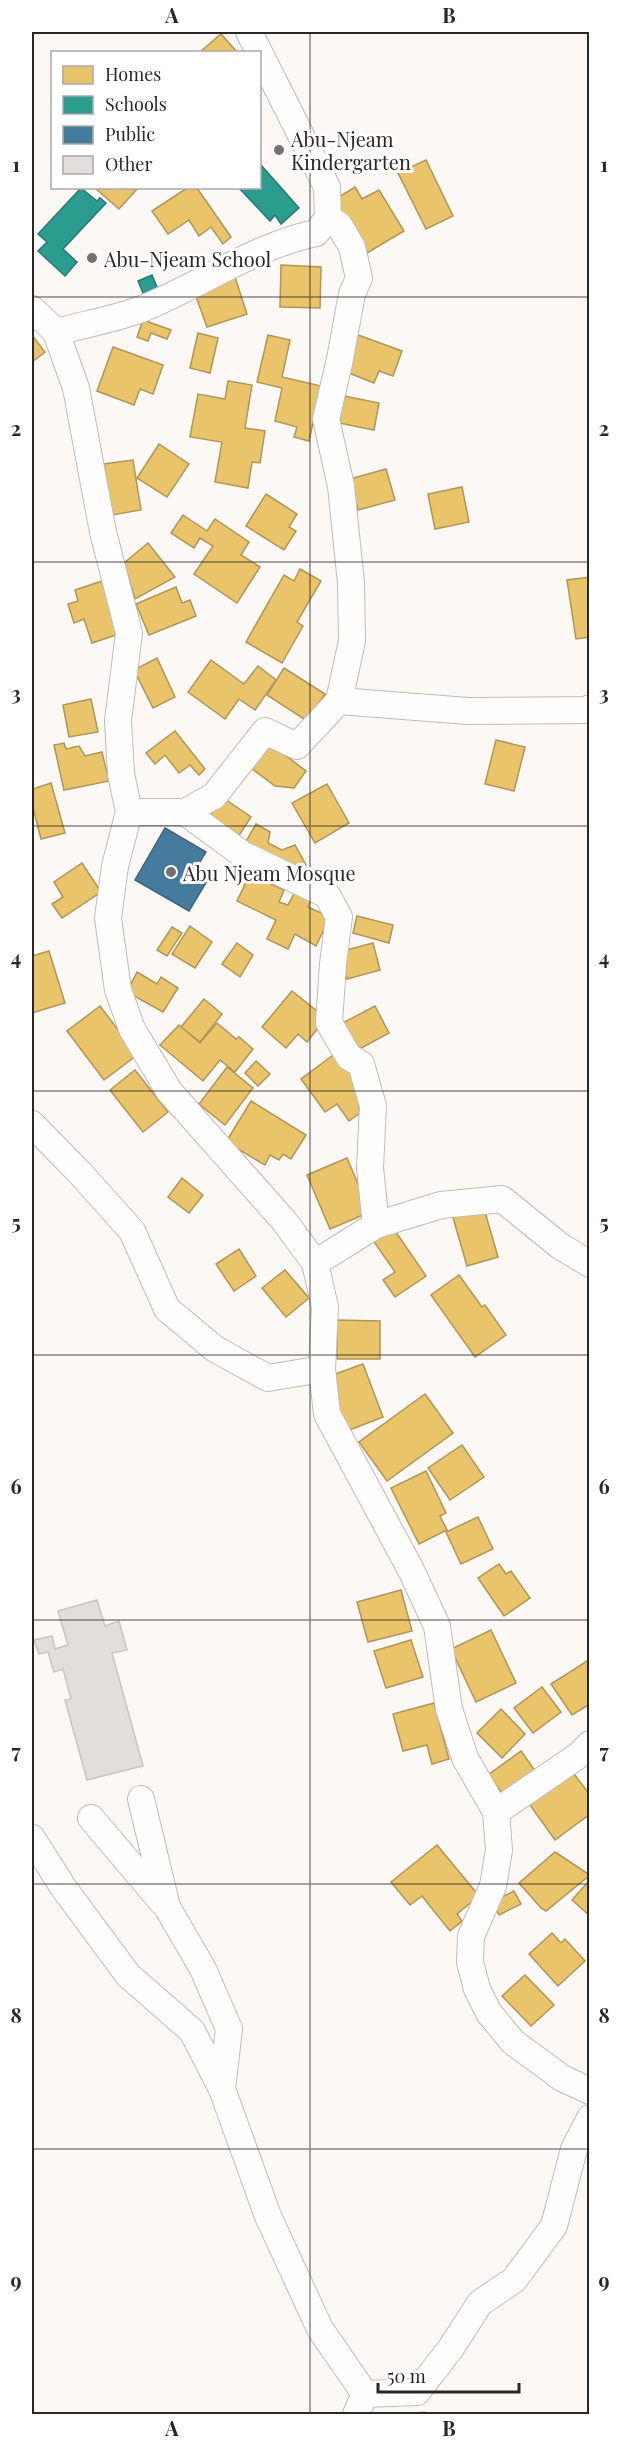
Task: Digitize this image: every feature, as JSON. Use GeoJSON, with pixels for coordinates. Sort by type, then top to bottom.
{"type":"FeatureCollection","features":[{"type":"Feature","properties":{"kind":"street"},"geometry":{"type":"LineString","coordinates":[[249,32],[259,51]]}},
{"type":"Feature","properties":{"kind":"street"},"geometry":{"type":"LineString","coordinates":[[56,332],[144,308],[247,257],[294,237],[316,233],[328,218],[327,187],[261,56]]}},
{"type":"Feature","properties":{"kind":"street"},"geometry":{"type":"LineString","coordinates":[[129,812],[185,812],[214,796],[265,731],[297,746],[339,701],[352,641],[351,583],[341,486],[326,419],[352,294],[359,278],[352,247],[339,225],[328,218]]}},
{"type":"Feature","properties":{"kind":"street"},"geometry":{"type":"LineString","coordinates":[[32,309],[56,332],[76,388],[103,532],[129,633],[118,721],[121,774],[129,812],[115,866],[108,918],[118,990],[132,1029],[169,1091],[285,1222],[315,1263],[325,1307],[322,1369],[327,1414],[411,1570],[437,1626],[449,1709],[465,1758],[496,1812],[499,1850],[493,1886],[471,1936],[470,1962],[477,1989],[489,2013],[513,2042],[562,2078],[590,2091]]}},
{"type":"Feature","properties":{"kind":"street"},"geometry":{"type":"LineString","coordinates":[[339,701],[468,711],[588,710],[590,708]]}},
{"type":"Feature","properties":{"kind":"street"},"geometry":{"type":"LineString","coordinates":[[185,812],[242,855],[327,895],[339,917],[329,1023],[349,1057],[361,1064],[373,1106],[370,1168],[376,1225]]}},
{"type":"Feature","properties":{"kind":"street"},"geometry":{"type":"LineString","coordinates":[[32,1124],[132,1231],[167,1309],[215,1349],[268,1378],[322,1369]]}},
{"type":"Feature","properties":{"kind":"street"},"geometry":{"type":"LineString","coordinates":[[315,1263],[376,1225],[441,1205],[502,1199],[560,1246],[590,1264]]}},
{"type":"Feature","properties":{"kind":"street"},"geometry":{"type":"LineString","coordinates":[[496,1812],[579,1755],[590,1744]]}},
{"type":"Feature","properties":{"kind":"street"},"geometry":{"type":"LineString","coordinates":[[141,1799],[167,1907]]}},
{"type":"Feature","properties":{"kind":"street"},"geometry":{"type":"LineString","coordinates":[[91,1818],[167,1907],[203,1969],[229,2029],[222,2089]]}},
{"type":"Feature","properties":{"kind":"street"},"geometry":{"type":"LineString","coordinates":[[32,1838],[63,1887],[128,1975],[192,2031],[222,2089],[268,2216],[320,2329],[361,2404],[417,2392],[451,2349],[480,2303],[514,2280],[554,2226],[574,2149],[590,2118]]}},
{"type":"Feature","properties":{"kind":"building: Homes"},"geometry":{"type":"Polygon","coordinates":[[[221,34],[236,51],[201,51],[221,34]]]}},
{"type":"Feature","properties":{"kind":"building: Homes"},"geometry":{"type":"Polygon","coordinates":[[[426,160],[453,216],[426,229],[398,173],[426,160]]]}},
{"type":"Feature","properties":{"kind":"building: Homes"},"geometry":{"type":"Polygon","coordinates":[[[355,187],[362,199],[379,190],[404,231],[367,253],[334,200],[355,187]]]}},
{"type":"Feature","properties":{"kind":"building: Homes"},"geometry":{"type":"Polygon","coordinates":[[[96,189],[137,189],[119,209],[96,189]]]}},
{"type":"Feature","properties":{"kind":"building: Homes"},"geometry":{"type":"Polygon","coordinates":[[[185,189],[198,189],[231,237],[223,244],[211,227],[199,236],[189,220],[168,234],[152,211],[185,189]]]}},
{"type":"Feature","properties":{"kind":"building: Homes"},"geometry":{"type":"Polygon","coordinates":[[[281,265],[321,267],[320,308],[280,307],[281,265]]]}},
{"type":"Feature","properties":{"kind":"building: Homes"},"geometry":{"type":"Polygon","coordinates":[[[235,277],[247,314],[207,327],[194,291],[235,277]]]}},
{"type":"Feature","properties":{"kind":"building: Homes"},"geometry":{"type":"Polygon","coordinates":[[[143,320],[171,330],[167,339],[151,333],[148,341],[137,337],[143,320]]]}},
{"type":"Feature","properties":{"kind":"building: Homes"},"geometry":{"type":"Polygon","coordinates":[[[198,333],[218,338],[210,373],[190,368],[198,333]]]}},
{"type":"Feature","properties":{"kind":"building: Homes"},"geometry":{"type":"Polygon","coordinates":[[[32,335],[45,352],[32,362],[32,335]]]}},
{"type":"Feature","properties":{"kind":"building: Homes"},"geometry":{"type":"Polygon","coordinates":[[[268,335],[290,340],[282,377],[321,386],[309,441],[294,437],[297,427],[275,421],[282,388],[257,382],[268,335]]]}},
{"type":"Feature","properties":{"kind":"building: Homes"},"geometry":{"type":"Polygon","coordinates":[[[358,335],[402,351],[393,376],[379,371],[374,383],[344,371],[358,335]]]}},
{"type":"Feature","properties":{"kind":"building: Homes"},"geometry":{"type":"Polygon","coordinates":[[[113,347],[163,365],[153,394],[140,389],[134,405],[97,391],[113,347]]]}},
{"type":"Feature","properties":{"kind":"building: Homes"},"geometry":{"type":"Polygon","coordinates":[[[228,381],[252,385],[245,428],[265,431],[260,463],[252,462],[248,488],[215,482],[222,442],[190,437],[198,394],[225,399],[228,381]]]}},
{"type":"Feature","properties":{"kind":"building: Homes"},"geometry":{"type":"Polygon","coordinates":[[[344,396],[379,403],[374,430],[339,423],[344,396]]]}},
{"type":"Feature","properties":{"kind":"building: Homes"},"geometry":{"type":"Polygon","coordinates":[[[159,444],[189,464],[167,497],[137,478],[159,444]]]}},
{"type":"Feature","properties":{"kind":"building: Homes"},"geometry":{"type":"Polygon","coordinates":[[[133,460],[141,510],[112,515],[104,464],[133,460]]]}},
{"type":"Feature","properties":{"kind":"building: Homes"},"geometry":{"type":"Polygon","coordinates":[[[386,469],[395,500],[358,510],[350,479],[386,469]]]}},
{"type":"Feature","properties":{"kind":"building: Homes"},"geometry":{"type":"Polygon","coordinates":[[[462,487],[469,522],[435,529],[428,494],[462,487]]]}},
{"type":"Feature","properties":{"kind":"building: Homes"},"geometry":{"type":"Polygon","coordinates":[[[266,494],[297,514],[289,527],[296,531],[284,550],[246,526],[266,494]]]}},
{"type":"Feature","properties":{"kind":"building: Homes"},"geometry":{"type":"Polygon","coordinates":[[[183,515],[207,531],[215,519],[249,542],[241,555],[260,567],[237,603],[194,574],[213,546],[200,538],[194,548],[171,533],[183,515]]]}},
{"type":"Feature","properties":{"kind":"building: Homes"},"geometry":{"type":"Polygon","coordinates":[[[148,543],[175,577],[135,599],[124,563],[148,543]]]}},
{"type":"Feature","properties":{"kind":"building: Homes"},"geometry":{"type":"Polygon","coordinates":[[[300,569],[321,581],[297,622],[303,626],[282,663],[246,642],[284,575],[294,581],[300,569]]]}},
{"type":"Feature","properties":{"kind":"building: Homes"},"geometry":{"type":"Polygon","coordinates":[[[590,577],[590,637],[576,639],[567,580],[590,577]]]}},
{"type":"Feature","properties":{"kind":"building: Homes"},"geometry":{"type":"Polygon","coordinates":[[[102,581],[119,634],[92,643],[84,619],[74,623],[68,604],[78,601],[75,590],[102,581]]]}},
{"type":"Feature","properties":{"kind":"building: Homes"},"geometry":{"type":"Polygon","coordinates":[[[176,587],[182,603],[190,600],[196,616],[149,635],[136,604],[176,587]]]}},
{"type":"Feature","properties":{"kind":"building: Homes"},"geometry":{"type":"Polygon","coordinates":[[[157,658],[175,697],[153,708],[134,670],[157,658]]]}},
{"type":"Feature","properties":{"kind":"building: Homes"},"geometry":{"type":"Polygon","coordinates":[[[211,660],[244,684],[258,666],[276,680],[255,710],[239,699],[225,719],[188,692],[211,660]]]}},
{"type":"Feature","properties":{"kind":"building: Homes"},"geometry":{"type":"Polygon","coordinates":[[[284,668],[325,694],[307,721],[267,695],[284,668]]]}},
{"type":"Feature","properties":{"kind":"building: Homes"},"geometry":{"type":"Polygon","coordinates":[[[91,699],[98,732],[69,737],[63,705],[91,699]]]}},
{"type":"Feature","properties":{"kind":"building: Homes"},"geometry":{"type":"Polygon","coordinates":[[[175,731],[205,769],[199,775],[190,765],[179,773],[165,755],[155,764],[146,753],[175,731]]]}},
{"type":"Feature","properties":{"kind":"building: Homes"},"geometry":{"type":"Polygon","coordinates":[[[496,740],[525,747],[514,791],[485,784],[496,740]]]}},
{"type":"Feature","properties":{"kind":"building: Homes"},"geometry":{"type":"Polygon","coordinates":[[[64,743],[66,749],[79,746],[85,756],[102,752],[109,781],[64,790],[54,745],[64,743]]]}},
{"type":"Feature","properties":{"kind":"building: Homes"},"geometry":{"type":"Polygon","coordinates":[[[269,743],[306,771],[294,788],[275,786],[251,768],[269,743]]]}},
{"type":"Feature","properties":{"kind":"building: Homes"},"geometry":{"type":"Polygon","coordinates":[[[51,783],[65,833],[41,839],[32,804],[32,784],[33,789],[51,783]]]}},
{"type":"Feature","properties":{"kind":"building: Homes"},"geometry":{"type":"Polygon","coordinates":[[[327,784],[349,823],[315,843],[292,803],[327,784]]]}},
{"type":"Feature","properties":{"kind":"building: Homes"},"geometry":{"type":"Polygon","coordinates":[[[222,797],[251,817],[238,837],[209,817],[222,797]]]}},
{"type":"Feature","properties":{"kind":"building: Homes"},"geometry":{"type":"Polygon","coordinates":[[[256,824],[270,832],[268,843],[282,850],[295,845],[306,865],[291,873],[244,845],[256,824]]]}},
{"type":"Feature","properties":{"kind":"building: Homes"},"geometry":{"type":"Polygon","coordinates":[[[82,863],[101,892],[62,918],[52,904],[63,897],[54,882],[82,863]]]}},
{"type":"Feature","properties":{"kind":"building: Homes"},"geometry":{"type":"Polygon","coordinates":[[[250,874],[284,890],[279,902],[288,905],[296,890],[312,898],[308,907],[330,917],[316,946],[295,934],[288,949],[267,939],[276,920],[237,901],[250,874]]]}},
{"type":"Feature","properties":{"kind":"building: Homes"},"geometry":{"type":"Polygon","coordinates":[[[357,916],[393,925],[389,943],[353,933],[357,916]]]}},
{"type":"Feature","properties":{"kind":"building: Homes"},"geometry":{"type":"Polygon","coordinates":[[[190,926],[212,942],[195,968],[172,954],[190,926]]]}},
{"type":"Feature","properties":{"kind":"building: Homes"},"geometry":{"type":"Polygon","coordinates":[[[172,927],[182,933],[167,956],[157,950],[172,927]]]}},
{"type":"Feature","properties":{"kind":"building: Homes"},"geometry":{"type":"Polygon","coordinates":[[[237,943],[253,955],[240,977],[222,964],[237,943]]]}},
{"type":"Feature","properties":{"kind":"building: Homes"},"geometry":{"type":"Polygon","coordinates":[[[373,943],[380,970],[347,979],[339,952],[373,943]]]}},
{"type":"Feature","properties":{"kind":"building: Homes"},"geometry":{"type":"Polygon","coordinates":[[[49,951],[65,1003],[32,1013],[32,956],[49,951]]]}},
{"type":"Feature","properties":{"kind":"building: Homes"},"geometry":{"type":"Polygon","coordinates":[[[137,972],[157,984],[161,977],[178,988],[163,1012],[127,992],[137,972]]]}},
{"type":"Feature","properties":{"kind":"building: Homes"},"geometry":{"type":"Polygon","coordinates":[[[292,991],[326,1018],[307,1042],[298,1034],[286,1048],[262,1027],[292,991]]]}},
{"type":"Feature","properties":{"kind":"building: Homes"},"geometry":{"type":"Polygon","coordinates":[[[204,999],[222,1014],[200,1042],[181,1027],[204,999]]]}},
{"type":"Feature","properties":{"kind":"building: Homes"},"geometry":{"type":"Polygon","coordinates":[[[100,1006],[137,1055],[104,1080],[67,1031],[100,1006]]]}},
{"type":"Feature","properties":{"kind":"building: Homes"},"geometry":{"type":"Polygon","coordinates":[[[375,1006],[389,1033],[354,1052],[339,1025],[375,1006]]]}},
{"type":"Feature","properties":{"kind":"building: Homes"},"geometry":{"type":"Polygon","coordinates":[[[217,1023],[236,1039],[239,1037],[253,1049],[235,1072],[220,1060],[203,1081],[160,1045],[179,1025],[200,1043],[217,1023]]]}},
{"type":"Feature","properties":{"kind":"building: Homes"},"geometry":{"type":"Polygon","coordinates":[[[336,1053],[355,1079],[360,1113],[349,1121],[337,1104],[325,1112],[301,1079],[336,1053]]]}},
{"type":"Feature","properties":{"kind":"building: Homes"},"geometry":{"type":"Polygon","coordinates":[[[256,1061],[270,1074],[258,1086],[245,1073],[256,1061]]]}},
{"type":"Feature","properties":{"kind":"building: Homes"},"geometry":{"type":"Polygon","coordinates":[[[227,1067],[253,1088],[225,1125],[199,1104],[227,1067]]]}},
{"type":"Feature","properties":{"kind":"building: Homes"},"geometry":{"type":"Polygon","coordinates":[[[135,1070],[168,1112],[143,1132],[110,1090],[135,1070]]]}},
{"type":"Feature","properties":{"kind":"building: Homes"},"geometry":{"type":"Polygon","coordinates":[[[251,1101],[306,1135],[291,1159],[283,1154],[279,1160],[270,1155],[265,1165],[226,1142],[251,1101]]]}},
{"type":"Feature","properties":{"kind":"building: Homes"},"geometry":{"type":"Polygon","coordinates":[[[347,1158],[370,1212],[330,1229],[307,1175],[347,1158]]]}},
{"type":"Feature","properties":{"kind":"building: Homes"},"geometry":{"type":"Polygon","coordinates":[[[182,1178],[203,1195],[189,1213],[168,1197],[182,1178]]]}},
{"type":"Feature","properties":{"kind":"building: Homes"},"geometry":{"type":"Polygon","coordinates":[[[483,1205],[498,1257],[467,1266],[452,1214],[483,1205]]]}},
{"type":"Feature","properties":{"kind":"building: Homes"},"geometry":{"type":"Polygon","coordinates":[[[389,1222],[426,1276],[395,1297],[383,1280],[395,1272],[370,1236],[389,1222]]]}},
{"type":"Feature","properties":{"kind":"building: Homes"},"geometry":{"type":"Polygon","coordinates":[[[239,1249],[256,1276],[234,1291],[216,1264],[239,1249]]]}},
{"type":"Feature","properties":{"kind":"building: Homes"},"geometry":{"type":"Polygon","coordinates":[[[285,1270],[309,1298],[286,1317],[262,1288],[285,1270]]]}},
{"type":"Feature","properties":{"kind":"building: Homes"},"geometry":{"type":"Polygon","coordinates":[[[459,1275],[482,1307],[485,1305],[506,1335],[475,1357],[431,1295],[459,1275]]]}},
{"type":"Feature","properties":{"kind":"building: Homes"},"geometry":{"type":"Polygon","coordinates":[[[337,1320],[380,1321],[380,1359],[337,1359],[337,1320]]]}},
{"type":"Feature","properties":{"kind":"building: Homes"},"geometry":{"type":"Polygon","coordinates":[[[363,1364],[383,1417],[347,1431],[327,1377],[363,1364]]]}},
{"type":"Feature","properties":{"kind":"building: Homes"},"geometry":{"type":"Polygon","coordinates":[[[425,1394],[453,1433],[387,1481],[359,1442],[425,1394]]]}},
{"type":"Feature","properties":{"kind":"building: Homes"},"geometry":{"type":"Polygon","coordinates":[[[462,1445],[484,1477],[450,1500],[428,1468],[462,1445]]]}},
{"type":"Feature","properties":{"kind":"building: Homes"},"geometry":{"type":"Polygon","coordinates":[[[426,1471],[446,1513],[440,1516],[447,1530],[419,1544],[391,1488],[426,1471]]]}},
{"type":"Feature","properties":{"kind":"building: Homes"},"geometry":{"type":"Polygon","coordinates":[[[478,1517],[493,1549],[461,1564],[446,1532],[478,1517]]]}},
{"type":"Feature","properties":{"kind":"building: Homes"},"geometry":{"type":"Polygon","coordinates":[[[499,1564],[506,1574],[511,1571],[530,1598],[504,1616],[478,1578],[499,1564]]]}},
{"type":"Feature","properties":{"kind":"building: Homes"},"geometry":{"type":"Polygon","coordinates":[[[401,1590],[412,1631],[368,1642],[357,1602],[401,1590]]]}},
{"type":"Feature","properties":{"kind":"building: Homes"},"geometry":{"type":"Polygon","coordinates":[[[491,1630],[516,1683],[476,1702],[451,1649],[491,1630]]]}},
{"type":"Feature","properties":{"kind":"building: Homes"},"geometry":{"type":"Polygon","coordinates":[[[411,1640],[423,1677],[386,1688],[374,1651],[411,1640]]]}},
{"type":"Feature","properties":{"kind":"building: Homes"},"geometry":{"type":"Polygon","coordinates":[[[590,1659],[590,1704],[572,1715],[551,1684],[590,1659]]]}},
{"type":"Feature","properties":{"kind":"building: Homes"},"geometry":{"type":"Polygon","coordinates":[[[542,1687],[561,1712],[533,1733],[514,1708],[542,1687]]]}},
{"type":"Feature","properties":{"kind":"building: Homes"},"geometry":{"type":"Polygon","coordinates":[[[434,1703],[449,1759],[432,1764],[427,1745],[403,1751],[393,1714],[434,1703]]]}},
{"type":"Feature","properties":{"kind":"building: Homes"},"geometry":{"type":"Polygon","coordinates":[[[501,1709],[525,1734],[502,1758],[477,1733],[501,1709]]]}},
{"type":"Feature","properties":{"kind":"building: Homes"},"geometry":{"type":"Polygon","coordinates":[[[521,1751],[538,1775],[506,1798],[488,1775],[521,1751]]]}},
{"type":"Feature","properties":{"kind":"building: Homes"},"geometry":{"type":"Polygon","coordinates":[[[571,1770],[590,1795],[590,1814],[555,1840],[527,1801],[571,1770]]]}},
{"type":"Feature","properties":{"kind":"building: Homes"},"geometry":{"type":"Polygon","coordinates":[[[437,1845],[479,1896],[457,1914],[462,1921],[450,1931],[422,1896],[410,1905],[391,1882],[437,1845]]]}},
{"type":"Feature","properties":{"kind":"building: Homes"},"geometry":{"type":"Polygon","coordinates":[[[555,1852],[590,1875],[546,1911],[519,1883],[555,1852]]]}},
{"type":"Feature","properties":{"kind":"building: Homes"},"geometry":{"type":"Polygon","coordinates":[[[587,1883],[590,1884],[590,1916],[572,1900],[587,1883]]]}},
{"type":"Feature","properties":{"kind":"building: Homes"},"geometry":{"type":"Polygon","coordinates":[[[514,1891],[521,1904],[499,1915],[492,1902],[514,1891]]]}},
{"type":"Feature","properties":{"kind":"building: Homes"},"geometry":{"type":"Polygon","coordinates":[[[552,1933],[561,1943],[565,1939],[585,1961],[558,1986],[529,1954],[552,1933]]]}},
{"type":"Feature","properties":{"kind":"building: Homes"},"geometry":{"type":"Polygon","coordinates":[[[525,1975],[554,2005],[531,2026],[502,1996],[525,1975]]]}},
{"type":"Feature","properties":{"kind":"building: Schools"},"geometry":{"type":"Polygon","coordinates":[[[261,165],[299,208],[281,224],[275,215],[270,221],[240,189],[261,189],[261,165]]]}},
{"type":"Feature","properties":{"kind":"building: Schools"},"geometry":{"type":"Polygon","coordinates":[[[80,189],[97,201],[100,198],[106,203],[63,249],[77,262],[65,276],[38,251],[47,242],[38,234],[80,189]]]}},
{"type":"Feature","properties":{"kind":"building: Schools"},"geometry":{"type":"Polygon","coordinates":[[[152,275],[159,292],[145,298],[138,281],[152,275]]]}},
{"type":"Feature","properties":{"kind":"building: Public","name":"Abu Njeam Mosque"},"geometry":{"type":"Polygon","coordinates":[[[165,828],[206,852],[196,868],[210,876],[189,911],[135,880],[165,828]]]}},
{"type":"Feature","properties":{"kind":"building: Other"},"geometry":{"type":"Polygon","coordinates":[[[97,1600],[105,1626],[119,1621],[127,1650],[112,1653],[143,1766],[87,1780],[65,1700],[71,1699],[63,1669],[54,1672],[48,1652],[39,1654],[34,1640],[52,1636],[55,1649],[68,1645],[58,1611],[97,1600]]]}},
{"type":"Feature","properties":{"kind":"building: Other"},"geometry":{"type":"Polygon","coordinates":[[[425,2412],[425,2414],[398,2414],[425,2412]]]}},
{"type":"Feature","properties":{"kind":"place","name":"Abu-Njeam Kindergarten"},"geometry":{"type":"Point","coordinates":[279,150]}},
{"type":"Feature","properties":{"kind":"place","name":"Abu-Njeam School"},"geometry":{"type":"Point","coordinates":[92,258]}},
{"type":"Feature","properties":{"kind":"place","name":"Abu Njeam Mosque"},"geometry":{"type":"Point","coordinates":[171,872]}}]}
